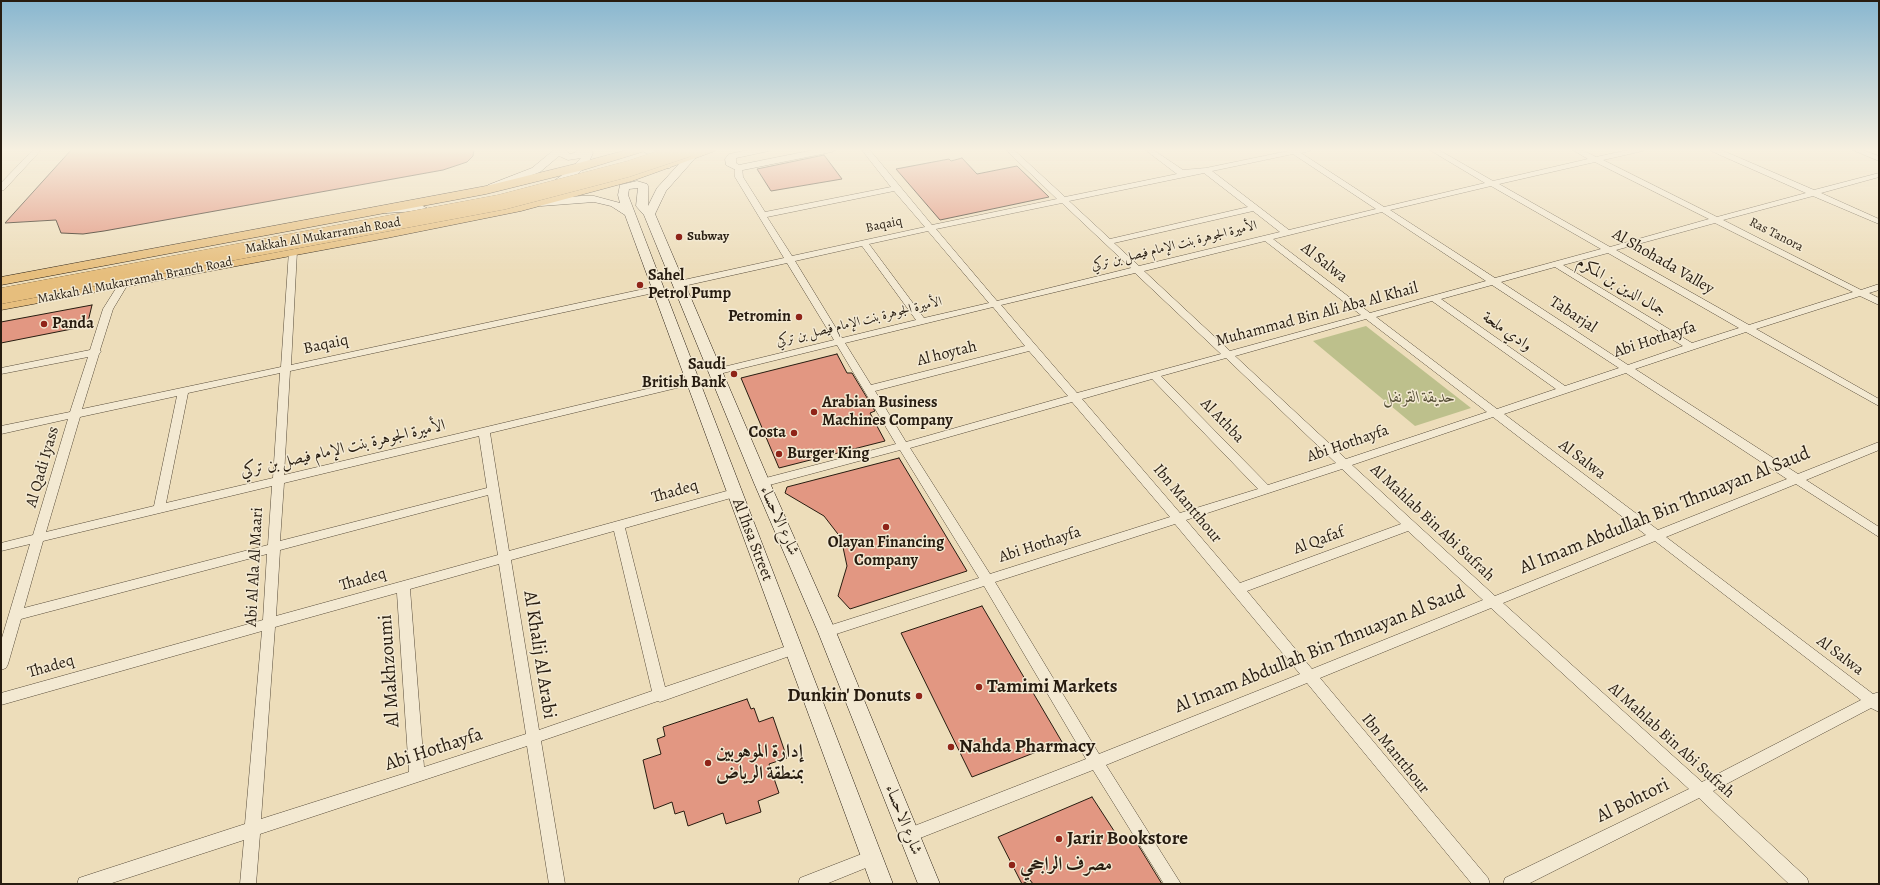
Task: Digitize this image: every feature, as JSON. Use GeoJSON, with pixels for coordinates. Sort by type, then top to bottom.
{"type":"FeatureCollection","features":[{"type":"Feature","properties":{"kind":"highway","name":"Makkah Al Mukarramah Road"},"geometry":{"type":"LineString","coordinates":[[1,287],[425,210],[518,190]]}},
{"type":"Feature","properties":{"kind":"highway","name":"Makkah Al Mukarramah Road"},"geometry":{"type":"LineString","coordinates":[[1,296],[502,202],[547,190]]}},
{"type":"Feature","properties":{"kind":"main road","name":"Makkah Al Mukarramah Branch Road"},"geometry":{"type":"LineString","coordinates":[[1,281],[484,190]]}},
{"type":"Feature","properties":{"kind":"main road"},"geometry":{"type":"LineString","coordinates":[[491,213],[544,190]]}},
{"type":"Feature","properties":{"kind":"main road","name":"Makkah Al Mukarramah Branch Road"},"geometry":{"type":"LineString","coordinates":[[1,306],[387,234],[608,190]]}},
{"type":"Feature","properties":{"kind":"main road","name":"Al Ihsa Street"},"geometry":{"type":"LineString","coordinates":[[626,190],[629,212],[882,884]]}},
{"type":"Feature","properties":{"kind":"main road","name":"شارع الاحساء"},"geometry":{"type":"LineString","coordinates":[[643,190],[642,206],[649,214],[762,483],[827,632],[929,884]]}},
{"type":"Feature","properties":{"kind":"main road"},"geometry":{"type":"LineString","coordinates":[[649,214],[661,190]]}},
{"type":"Feature","properties":{"kind":"main road"},"geometry":{"type":"LineString","coordinates":[[520,207],[581,198],[604,201],[621,207],[629,212]]}},
{"type":"Feature","properties":{"kind":"main road"},"geometry":{"type":"LineString","coordinates":[[382,210],[421,208],[430,213],[426,221],[387,234]]}},
{"type":"Feature","properties":{"kind":"street"},"geometry":{"type":"LineString","coordinates":[[747,190],[870,389],[903,446],[988,581],[1096,762],[1173,884]]}},
{"type":"Feature","properties":{"kind":"street"},"geometry":{"type":"LineString","coordinates":[[763,216],[885,190]]}},
{"type":"Feature","properties":{"kind":"street","name":"Ibn Mantthour"},"geometry":{"type":"LineString","coordinates":[[898,190],[1238,589],[1482,884]]}},
{"type":"Feature","properties":{"kind":"street","name":"Al Mahlab Bin Abi Sufrah"},"geometry":{"type":"LineString","coordinates":[[1052,190],[1493,602],[1701,790],[1801,884]]}},
{"type":"Feature","properties":{"kind":"street","name":"Baqaiq"},"geometry":{"type":"LineString","coordinates":[[679,284],[1108,190]]}},
{"type":"Feature","properties":{"kind":"street"},"geometry":{"type":"LineString","coordinates":[[1232,190],[1286,233]]}},
{"type":"Feature","properties":{"kind":"street","name":"Tabarjal"},"geometry":{"type":"LineString","coordinates":[[1354,190],[1879,532]]}},
{"type":"Feature","properties":{"kind":"street","name":"الأميرة الجوهرة بنت الإمام فيصل بن تركي"},"geometry":{"type":"LineString","coordinates":[[716,372],[1461,190]]}},
{"type":"Feature","properties":{"kind":"street","name":"Al Shohada Valley"},"geometry":{"type":"LineString","coordinates":[[1508,190],[1879,403]]}},
{"type":"Feature","properties":{"kind":"street","name":"Ras Tanora"},"geometry":{"type":"LineString","coordinates":[[1658,190],[1879,302]]}},
{"type":"Feature","properties":{"kind":"street"},"geometry":{"type":"LineString","coordinates":[[1806,190],[1879,222]]}},
{"type":"Feature","properties":{"kind":"street","name":"Muhammad Bin Ali Aba Al Khail"},"geometry":{"type":"LineString","coordinates":[[762,483],[903,446],[1227,354],[1822,190]]}},
{"type":"Feature","properties":{"kind":"street"},"geometry":{"type":"LineString","coordinates":[[1108,242],[1255,208]]}},
{"type":"Feature","properties":{"kind":"street","name":"Al Salwa"},"geometry":{"type":"LineString","coordinates":[[1266,238],[1493,413],[1877,701]]}},
{"type":"Feature","properties":{"kind":"street"},"geometry":{"type":"LineString","coordinates":[[864,243],[921,321]]}},
{"type":"Feature","properties":{"kind":"street","name":"Abi Al Ala Al Maari"},"geometry":{"type":"LineString","coordinates":[[248,884],[254,830],[269,624],[293,251]]}},
{"type":"Feature","properties":{"kind":"street","name":"جمال الدين بن المكرم"},"geometry":{"type":"LineString","coordinates":[[1556,264],[1691,347]]}},
{"type":"Feature","properties":{"kind":"street","name":"Al Qadi Iyass"},"geometry":{"type":"LineString","coordinates":[[1,664],[75,414],[96,352],[108,309],[123,284]]}},
{"type":"Feature","properties":{"kind":"street","name":"Abi Hothayfa"},"geometry":{"type":"LineString","coordinates":[[827,632],[1179,519],[1563,389],[1879,287]]}},
{"type":"Feature","properties":{"kind":"street","name":"Baqaiq"},"geometry":{"type":"LineString","coordinates":[[1,430],[658,289]]}},
{"type":"Feature","properties":{"kind":"street","name":"وادي ملحة"},"geometry":{"type":"LineString","coordinates":[[1434,298],[1563,389]]}},
{"type":"Feature","properties":{"kind":"street","name":"Al hoytah"},"geometry":{"type":"LineString","coordinates":[[870,389],[1032,347]]}},
{"type":"Feature","properties":{"kind":"street"},"geometry":{"type":"LineString","coordinates":[[1,371],[96,352]]}},
{"type":"Feature","properties":{"kind":"street","name":"Al Athba"},"geometry":{"type":"LineString","coordinates":[[1154,375],[1266,490]]}},
{"type":"Feature","properties":{"kind":"street","name":"الأميرة الجوهرة بنت الإمام فيصل بن تركي"},"geometry":{"type":"LineString","coordinates":[[1,547],[693,381]]}},
{"type":"Feature","properties":{"kind":"street"},"geometry":{"type":"LineString","coordinates":[[159,509],[183,391]]}},
{"type":"Feature","properties":{"kind":"street","name":"Al Khalij Al Arabi"},"geometry":{"type":"LineString","coordinates":[[484,432],[557,884]]}},
{"type":"Feature","properties":{"kind":"street","name":"Al Imam Abdullah Bin Thnuayan Al Saud"},"geometry":{"type":"LineString","coordinates":[[910,835],[1096,762],[1879,446]]}},
{"type":"Feature","properties":{"kind":"street"},"geometry":{"type":"LineString","coordinates":[[16,615],[494,490]]}},
{"type":"Feature","properties":{"kind":"street","name":"Thadeq"},"geometry":{"type":"LineString","coordinates":[[1,699],[734,493]]}},
{"type":"Feature","properties":{"kind":"street","name":"Al Qafaf"},"geometry":{"type":"LineString","coordinates":[[1238,589],[1411,525]]}},
{"type":"Feature","properties":{"kind":"street"},"geometry":{"type":"LineString","coordinates":[[619,526],[660,696]]}},
{"type":"Feature","properties":{"kind":"street","name":"Al Makhzoumi"},"geometry":{"type":"LineString","coordinates":[[403,586],[417,776]]}},
{"type":"Feature","properties":{"kind":"street","name":"Abi Hothayfa"},"geometry":{"type":"LineString","coordinates":[[91,883],[660,696],[793,649]]}},
{"type":"Feature","properties":{"kind":"street","name":"Al Bohtori"},"geometry":{"type":"LineString","coordinates":[[1511,884],[1877,701]]}},
{"type":"Feature","properties":{"kind":"street"},"geometry":{"type":"LineString","coordinates":[[806,884],[872,858]]}},
{"type":"Feature","properties":{"kind":"green space","name":"حديقة القرنفل"},"geometry":{"type":"Polygon","coordinates":[[[1366,326],[1471,408],[1415,426],[1313,341],[1366,326]]]}},
{"type":"Feature","properties":{"kind":"building"},"geometry":{"type":"Polygon","coordinates":[[[35,190],[330,190],[83,234],[61,233],[56,220],[5,223],[35,190]]]}},
{"type":"Feature","properties":{"kind":"building"},"geometry":{"type":"Polygon","coordinates":[[[914,190],[1042,190],[1049,197],[940,220],[914,190]]]}},
{"type":"Feature","properties":{"kind":"building","name":"Panda"},"geometry":{"type":"Polygon","coordinates":[[[92,305],[87,326],[1,343],[1,322],[92,305]]]}},
{"type":"Feature","properties":{"kind":"building","name":"Arabian Business Machines Company"},"geometry":{"type":"Polygon","coordinates":[[[837,354],[847,373],[852,373],[875,411],[870,413],[885,441],[779,468],[741,378],[837,354]]]}},
{"type":"Feature","properties":{"kind":"building","name":"Olayan Financing Company"},"geometry":{"type":"Polygon","coordinates":[[[899,458],[967,571],[850,609],[838,596],[847,566],[841,538],[824,516],[785,493],[787,487],[899,458]]]}},
{"type":"Feature","properties":{"kind":"building","name":"Tamimi Markets"},"geometry":{"type":"Polygon","coordinates":[[[982,606],[1062,742],[972,777],[901,633],[982,606]]]}},
{"type":"Feature","properties":{"kind":"building","name":"إدارة الموهوبين بمنطقة الرياض"},"geometry":{"type":"Polygon","coordinates":[[[747,699],[751,709],[754,708],[759,722],[773,717],[787,758],[769,764],[779,793],[758,801],[761,812],[726,824],[723,813],[688,826],[684,811],[675,814],[672,802],[654,809],[643,760],[661,754],[657,739],[665,736],[663,727],[747,699]]]}},
{"type":"Feature","properties":{"kind":"building","name":"Jarir Bookstore"},"geometry":{"type":"Polygon","coordinates":[[[1092,797],[1120,840],[1132,835],[1162,884],[1033,884],[1030,880],[1022,884],[998,837],[1092,797]]]}},
{"type":"Feature","properties":{"kind":"place","name":"Subway"},"geometry":{"type":"Point","coordinates":[679,237]}},
{"type":"Feature","properties":{"kind":"place","name":"Sahel Petrol Pump"},"geometry":{"type":"Point","coordinates":[640,285]}},
{"type":"Feature","properties":{"kind":"place","name":"Petromin"},"geometry":{"type":"Point","coordinates":[799,317]}},
{"type":"Feature","properties":{"kind":"place","name":"Panda"},"geometry":{"type":"Point","coordinates":[44,324]}},
{"type":"Feature","properties":{"kind":"place","name":"Saudi British Bank"},"geometry":{"type":"Point","coordinates":[734,374]}},
{"type":"Feature","properties":{"kind":"place","name":"Arabian Business Machines Company"},"geometry":{"type":"Point","coordinates":[814,412]}},
{"type":"Feature","properties":{"kind":"place","name":"Costa"},"geometry":{"type":"Point","coordinates":[794,433]}},
{"type":"Feature","properties":{"kind":"place","name":"Burger King"},"geometry":{"type":"Point","coordinates":[779,454]}},
{"type":"Feature","properties":{"kind":"place","name":"Olayan Financing Company"},"geometry":{"type":"Point","coordinates":[886,527]}},
{"type":"Feature","properties":{"kind":"place","name":"Tamimi Markets"},"geometry":{"type":"Point","coordinates":[979,687]}},
{"type":"Feature","properties":{"kind":"place","name":"Dunkin' Donuts"},"geometry":{"type":"Point","coordinates":[919,696]}},
{"type":"Feature","properties":{"kind":"place","name":"Nahda Pharmacy"},"geometry":{"type":"Point","coordinates":[951,747]}},
{"type":"Feature","properties":{"kind":"place","name":"إدارة الموهوبين بمنطقة الرياض"},"geometry":{"type":"Point","coordinates":[708,763]}},
{"type":"Feature","properties":{"kind":"place","name":"Jarir Bookstore"},"geometry":{"type":"Point","coordinates":[1059,839]}},
{"type":"Feature","properties":{"kind":"place","name":"مصرف الراجحي"},"geometry":{"type":"Point","coordinates":[1012,865]}}]}
